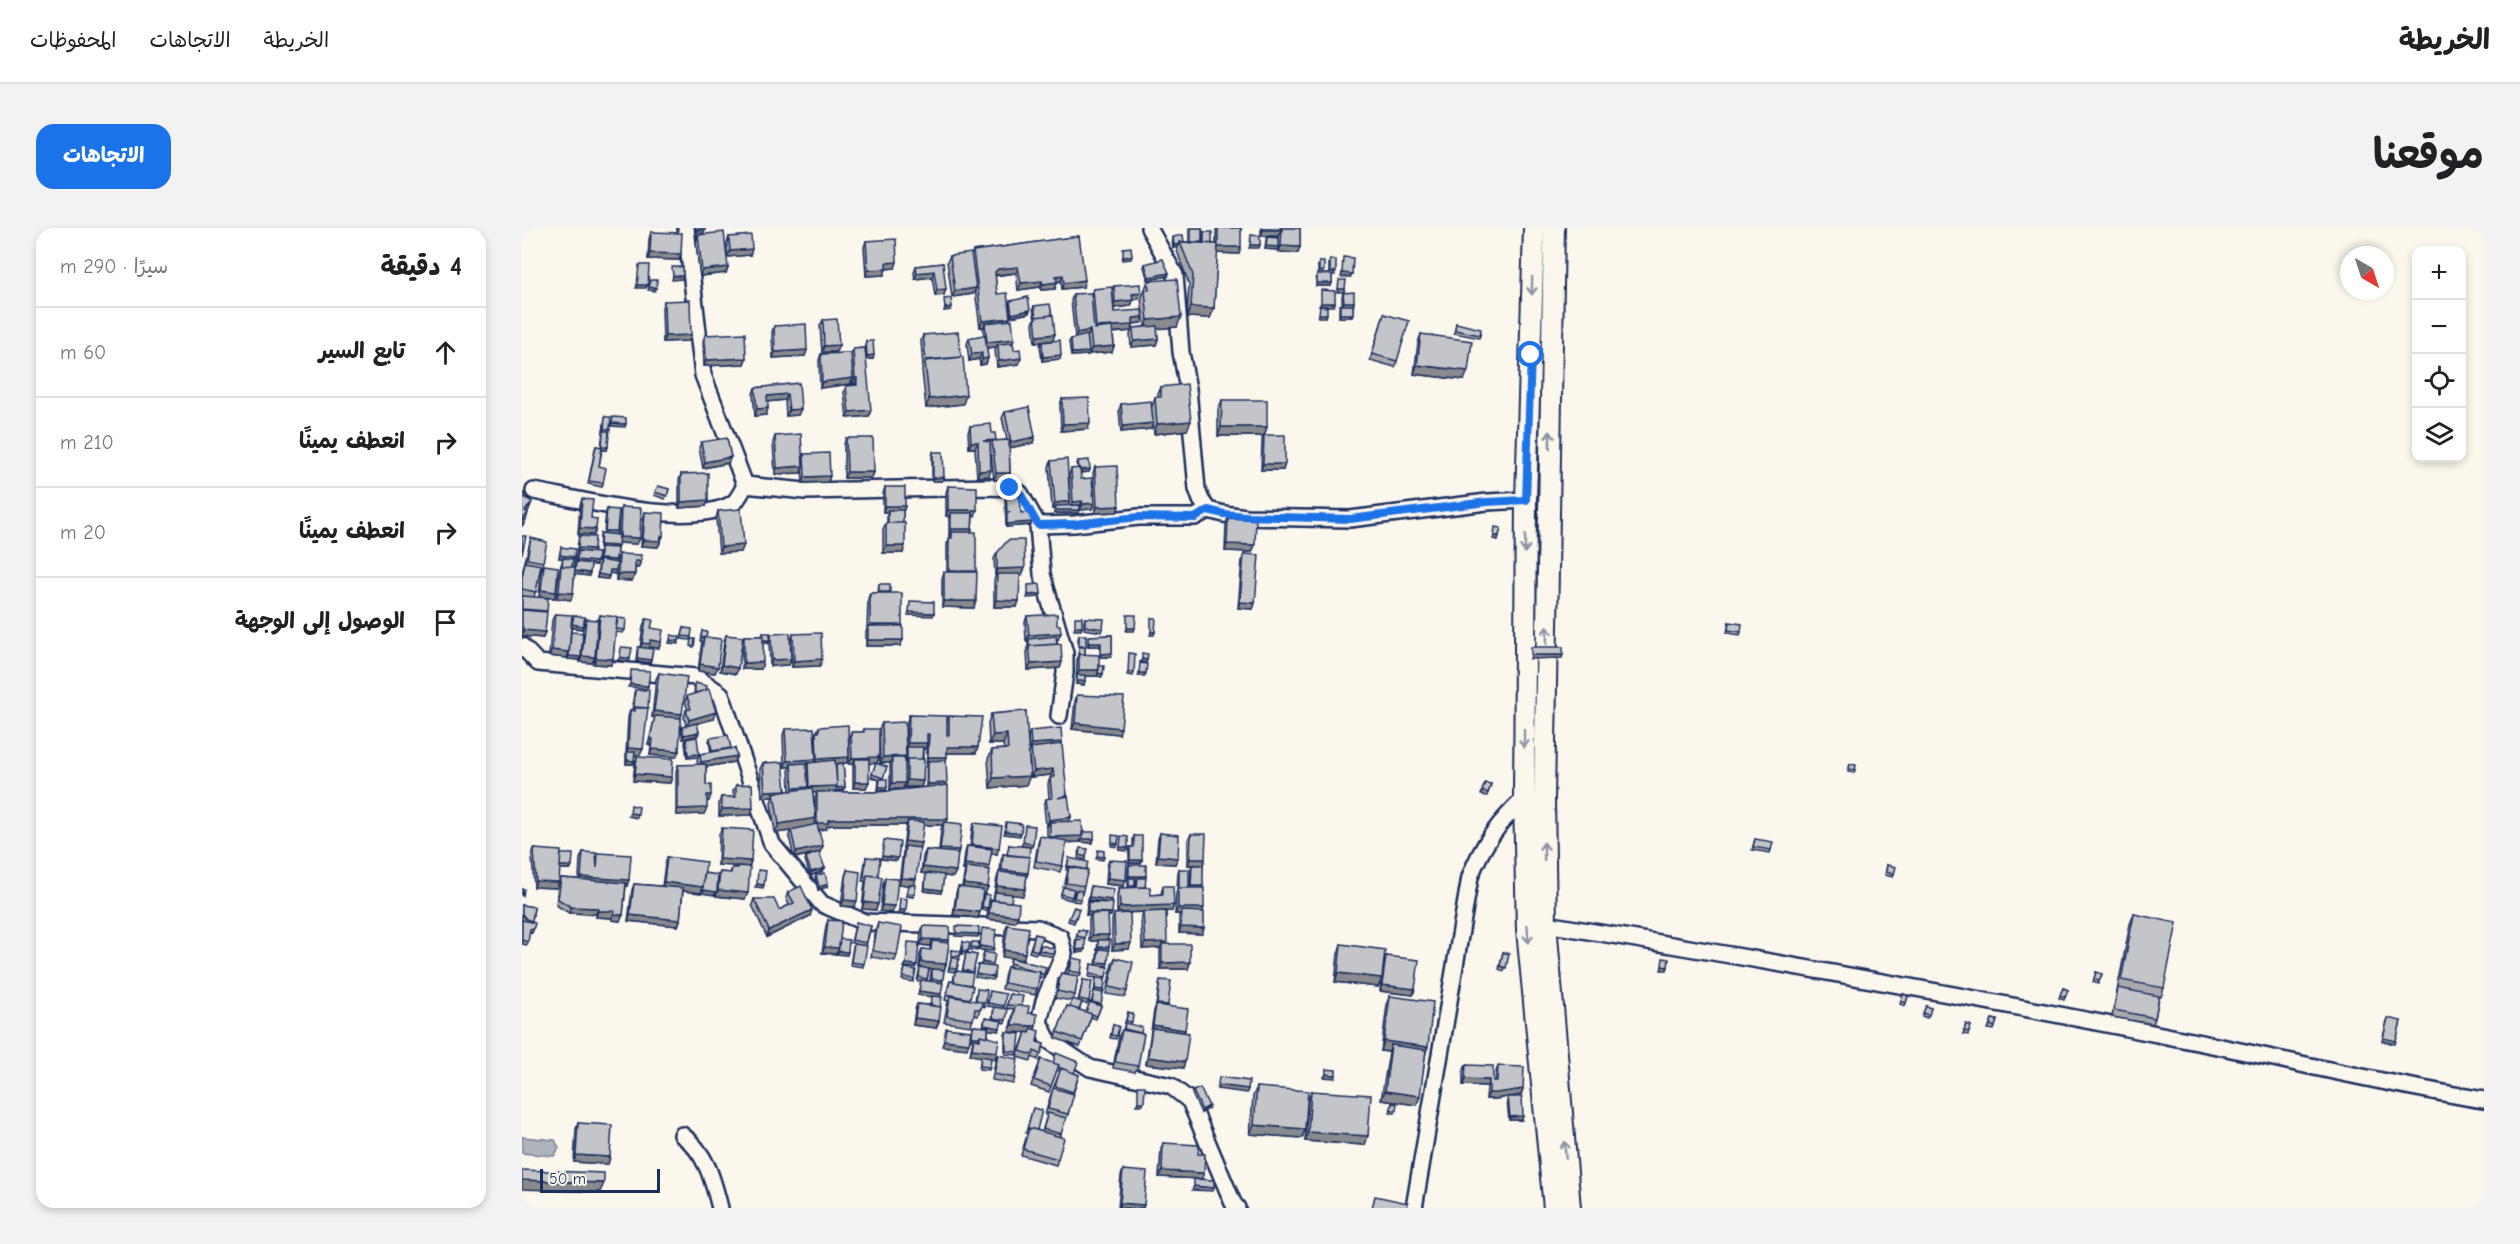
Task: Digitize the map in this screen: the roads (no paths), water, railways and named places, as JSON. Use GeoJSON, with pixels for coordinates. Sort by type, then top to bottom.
{"type":"FeatureCollection","features":[{"type":"Feature","properties":{"kind":"main road"},"geometry":{"type":"LineString","coordinates":[[1534,228],[1526,500],[1534,799],[1570,1208]]}},
{"type":"Feature","properties":{"kind":"main road"},"geometry":{"type":"LineString","coordinates":[[1554,228],[1534,799],[1527,930],[1554,1208]]}},
{"type":"Feature","properties":{"kind":"main road"},"geometry":{"type":"LineString","coordinates":[[1531,355],[1551,356]]}},
{"type":"Feature","properties":{"kind":"street"},"geometry":{"type":"LineString","coordinates":[[686,228],[703,375],[746,485]]}},
{"type":"Feature","properties":{"kind":"street"},"geometry":{"type":"LineString","coordinates":[[1149,228],[1175,275],[1181,352],[1188,389],[1197,489],[1208,510],[1246,516],[1350,519],[1487,502],[1526,500]]}},
{"type":"Feature","properties":{"kind":"street"},"geometry":{"type":"LineString","coordinates":[[534,491],[638,509],[687,513],[710,512],[734,503],[746,485]]}},
{"type":"Feature","properties":{"kind":"street"},"geometry":{"type":"LineString","coordinates":[[746,485],[805,491],[906,488],[925,490],[953,486],[1010,488],[1020,493],[1038,525],[1042,574],[1065,653],[1065,673],[1059,716]]}},
{"type":"Feature","properties":{"kind":"street"},"geometry":{"type":"LineString","coordinates":[[1038,525],[1074,524],[1139,517],[1195,518],[1208,510]]}},
{"type":"Feature","properties":{"kind":"street"},"geometry":{"type":"LineString","coordinates":[[522,646],[538,663],[696,677],[721,694],[772,844],[822,904],[864,922],[1038,928],[1060,937],[1064,952],[1044,1001],[1040,1022],[1048,1040],[1090,1068],[1171,1086],[1190,1101],[1233,1203],[1238,1208]]}},
{"type":"Feature","properties":{"kind":"street"},"geometry":{"type":"LineString","coordinates":[[1414,1208],[1470,877],[1491,834],[1534,799]]}},
{"type":"Feature","properties":{"kind":"street"},"geometry":{"type":"LineString","coordinates":[[1546,924],[1909,986],[2200,1042],[2438,1093],[2484,1100]]}},
{"type":"Feature","properties":{"kind":"street"},"geometry":{"type":"LineString","coordinates":[[682,1135],[694,1144],[712,1177],[720,1208]]}}]}
